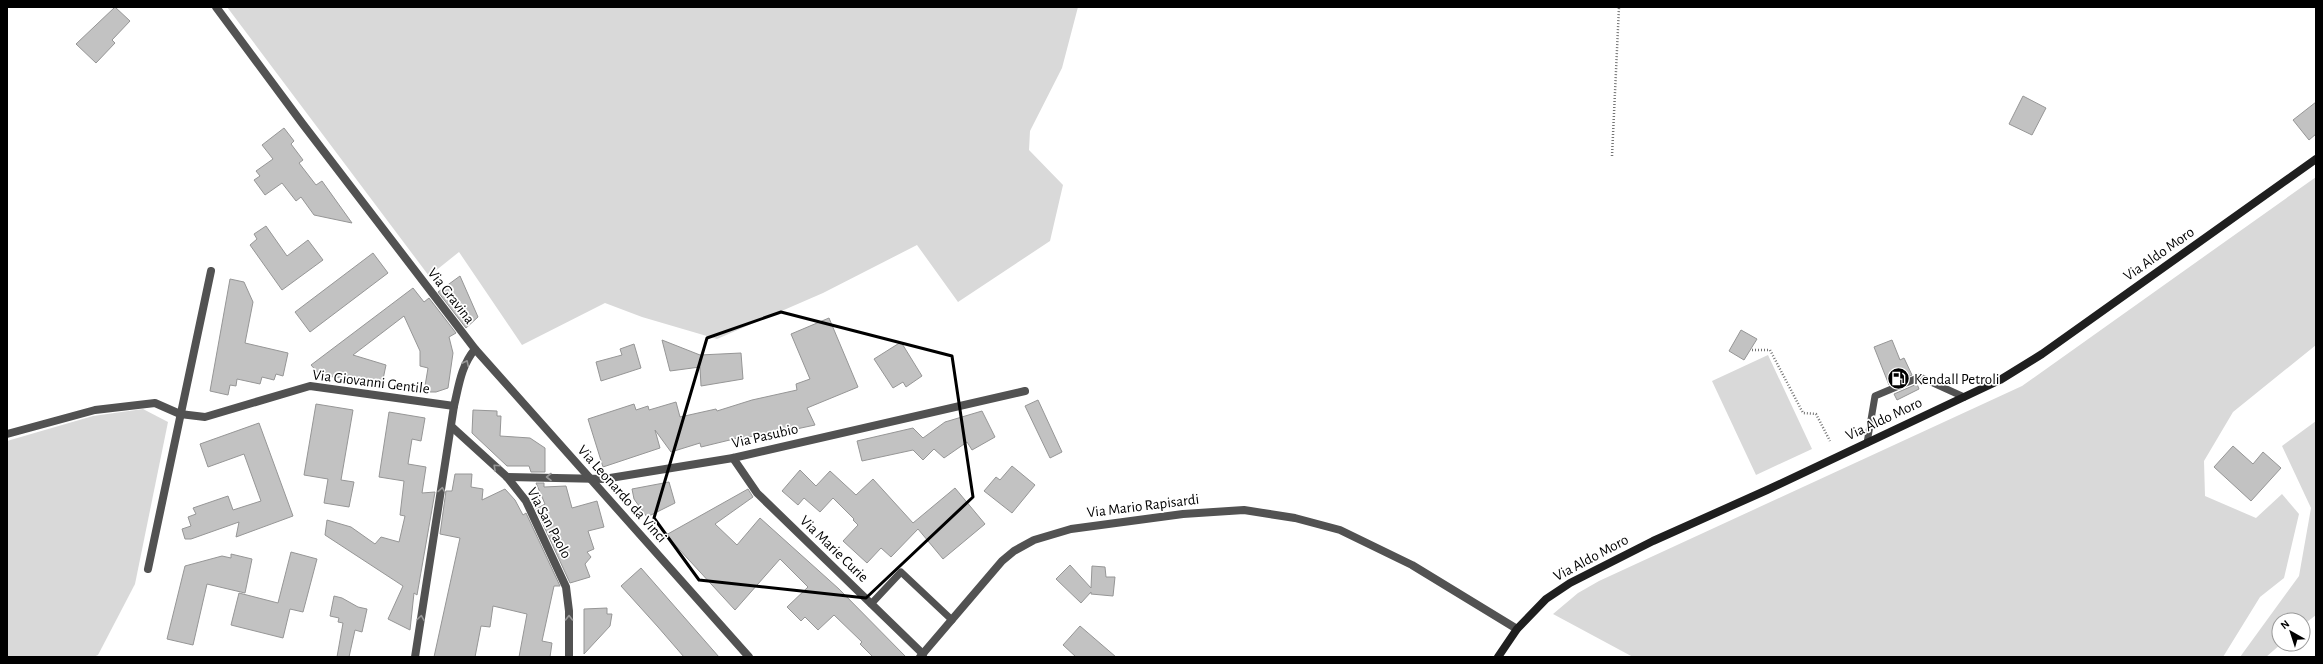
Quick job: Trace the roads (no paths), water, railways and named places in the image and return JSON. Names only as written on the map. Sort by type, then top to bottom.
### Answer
[{"type":"main road","name":"Via Aldo Moro","points":[[1498,657],[1517,629],[1546,599],[1599,567],[2000,380],[2042,354],[2316,159]]},
{"type":"street","name":"Via Gravina","points":[[216,7],[302,123],[475,349]]},
{"type":"street","points":[[148,569],[211,271]]},
{"type":"street","points":[[415,657],[452,427],[454,406],[461,372],[467,359],[475,349]]},
{"type":"street","name":"Via Leonardo da Vinci","points":[[475,349],[749,657]]},
{"type":"street","name":"Via Giovanni Gentile","points":[[7,434],[95,410],[155,402],[180,414],[205,417],[310,386],[454,406]]},
{"type":"street","name":"Via Pasubio","points":[[507,477],[588,477],[604,479],[733,458],[1026,391]]},
{"type":"street","name":"Via San Paolo","points":[[452,427],[507,477],[526,502],[566,587],[569,611],[569,657]]},
{"type":"street","name":"Via Marie Curie","points":[[733,458],[757,493],[921,655]]},
{"type":"street","name":"Via Mario Rapisardi","points":[[921,655],[1002,562],[1014,551],[1034,540],[1071,529],[1183,514],[1244,510],[1295,518],[1340,530],[1412,565],[1517,629]]},
{"type":"lane","points":[[1867,443],[1875,396],[1920,377],[1964,396]]},
{"type":"lane","points":[[871,604],[901,572],[952,620]]},
{"type":"place","name":"Kendall Petroli","points":[[1898,379]]}]
